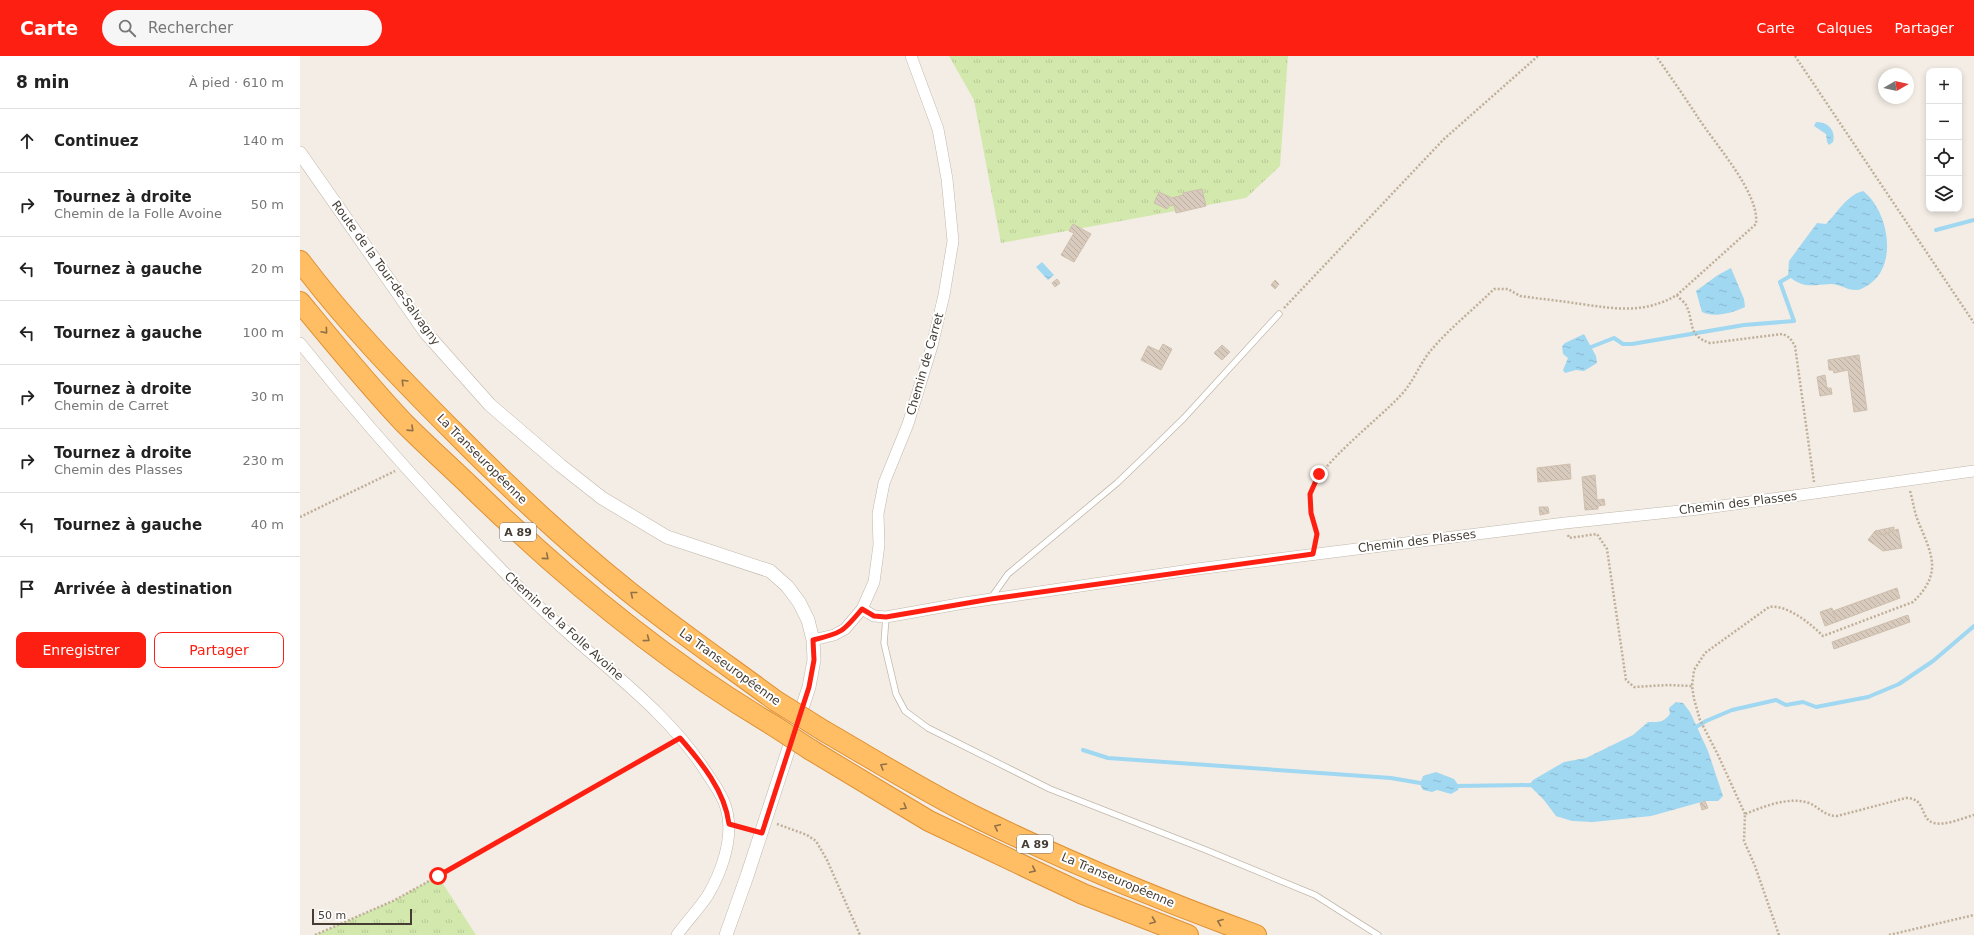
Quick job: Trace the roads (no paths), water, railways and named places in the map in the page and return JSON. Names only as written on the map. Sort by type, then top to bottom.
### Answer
[{"type":"highway","name":"La Transeuropéenne","points":[[300,260],[321,289],[379,356],[516,494],[571,544],[659,616],[776,701],[891,770],[979,818],[1113,880],[1256,935]]},
{"type":"highway","name":"La Transeuropéenne","points":[[300,302],[404,422],[534,547],[610,611],[673,659],[734,702],[929,821],[1083,894],[1188,935]]},
{"type":"street","name":"Chemin de Carret","points":[[813,640],[834,635],[845,629],[862,609],[874,582],[879,545],[878,514],[884,483],[908,424],[932,346],[944,295],[953,241],[947,179],[938,129],[911,56]]},
{"type":"street","name":"Route de la Tour-de-Salvagny","points":[[300,153],[426,333],[490,405],[560,465],[602,498],[667,537],[770,571],[787,586],[799,602],[808,620],[813,640],[814,660],[809,687],[762,833],[726,935]]},
{"type":"street","name":"Chemin de la Folle Avoine","points":[[300,343],[405,467],[521,589],[634,690],[680,738],[701,763],[726,806],[729,824],[724,858],[716,878],[707,895],[677,935]]},
{"type":"street","name":"Chemin des Plasses","points":[[862,609],[874,616],[886,617],[991,599],[1313,554],[1565,523],[1698,509],[1974,472]]},
{"type":"lane","points":[[991,599],[1008,574],[1117,483],[1152,450],[1184,418],[1279,314]]},
{"type":"lane","points":[[886,617],[884,643],[896,694],[905,711],[928,728],[1050,790],[1206,850],[1315,895],[1378,935]]},
{"type":"water","points":[[1816,122],[1824,123],[1832,130],[1834,138],[1833,142],[1829,145],[1826,134],[1814,126]]},
{"type":"water","points":[[1863,191],[1872,200],[1884,223],[1887,250],[1885,263],[1879,274],[1871,283],[1858,290],[1834,284],[1804,285],[1788,276],[1789,261],[1817,223],[1826,224],[1847,200]]},
{"type":"water","points":[[1042,262],[1054,275],[1048,280],[1036,267]]},
{"type":"water","points":[[1731,268],[1744,299],[1745,307],[1718,315],[1702,312],[1696,291],[1718,275]]},
{"type":"water","points":[[1584,334],[1596,356],[1597,363],[1584,371],[1576,370],[1565,373],[1563,370],[1568,358],[1563,354],[1562,346]]},
{"type":"water","points":[[1676,702],[1683,703],[1690,712],[1708,751],[1723,796],[1718,801],[1705,801],[1651,816],[1593,822],[1572,821],[1556,816],[1544,800],[1529,785],[1533,780],[1564,762],[1586,758],[1633,735],[1648,722],[1658,722],[1663,720],[1670,714],[1669,708]]},
{"type":"water","points":[[1436,772],[1454,779],[1459,786],[1458,790],[1451,794],[1437,790],[1432,792],[1423,790],[1420,784],[1423,776]]},
{"type":"waterway","points":[[1936,230],[1974,220]]},
{"type":"waterway","points":[[1591,347],[1614,338],[1623,344],[1632,344],[1744,325],[1794,321],[1780,282],[1792,275]]},
{"type":"waterway","points":[[1691,730],[1706,721],[1732,710],[1776,700],[1786,705],[1803,702],[1816,707],[1868,697],[1899,684],[1933,661],[1974,626]]},
{"type":"waterway","points":[[1083,750],[1108,758],[1391,778],[1426,784]]},
{"type":"waterway","points":[[1455,786],[1534,785]]}]
